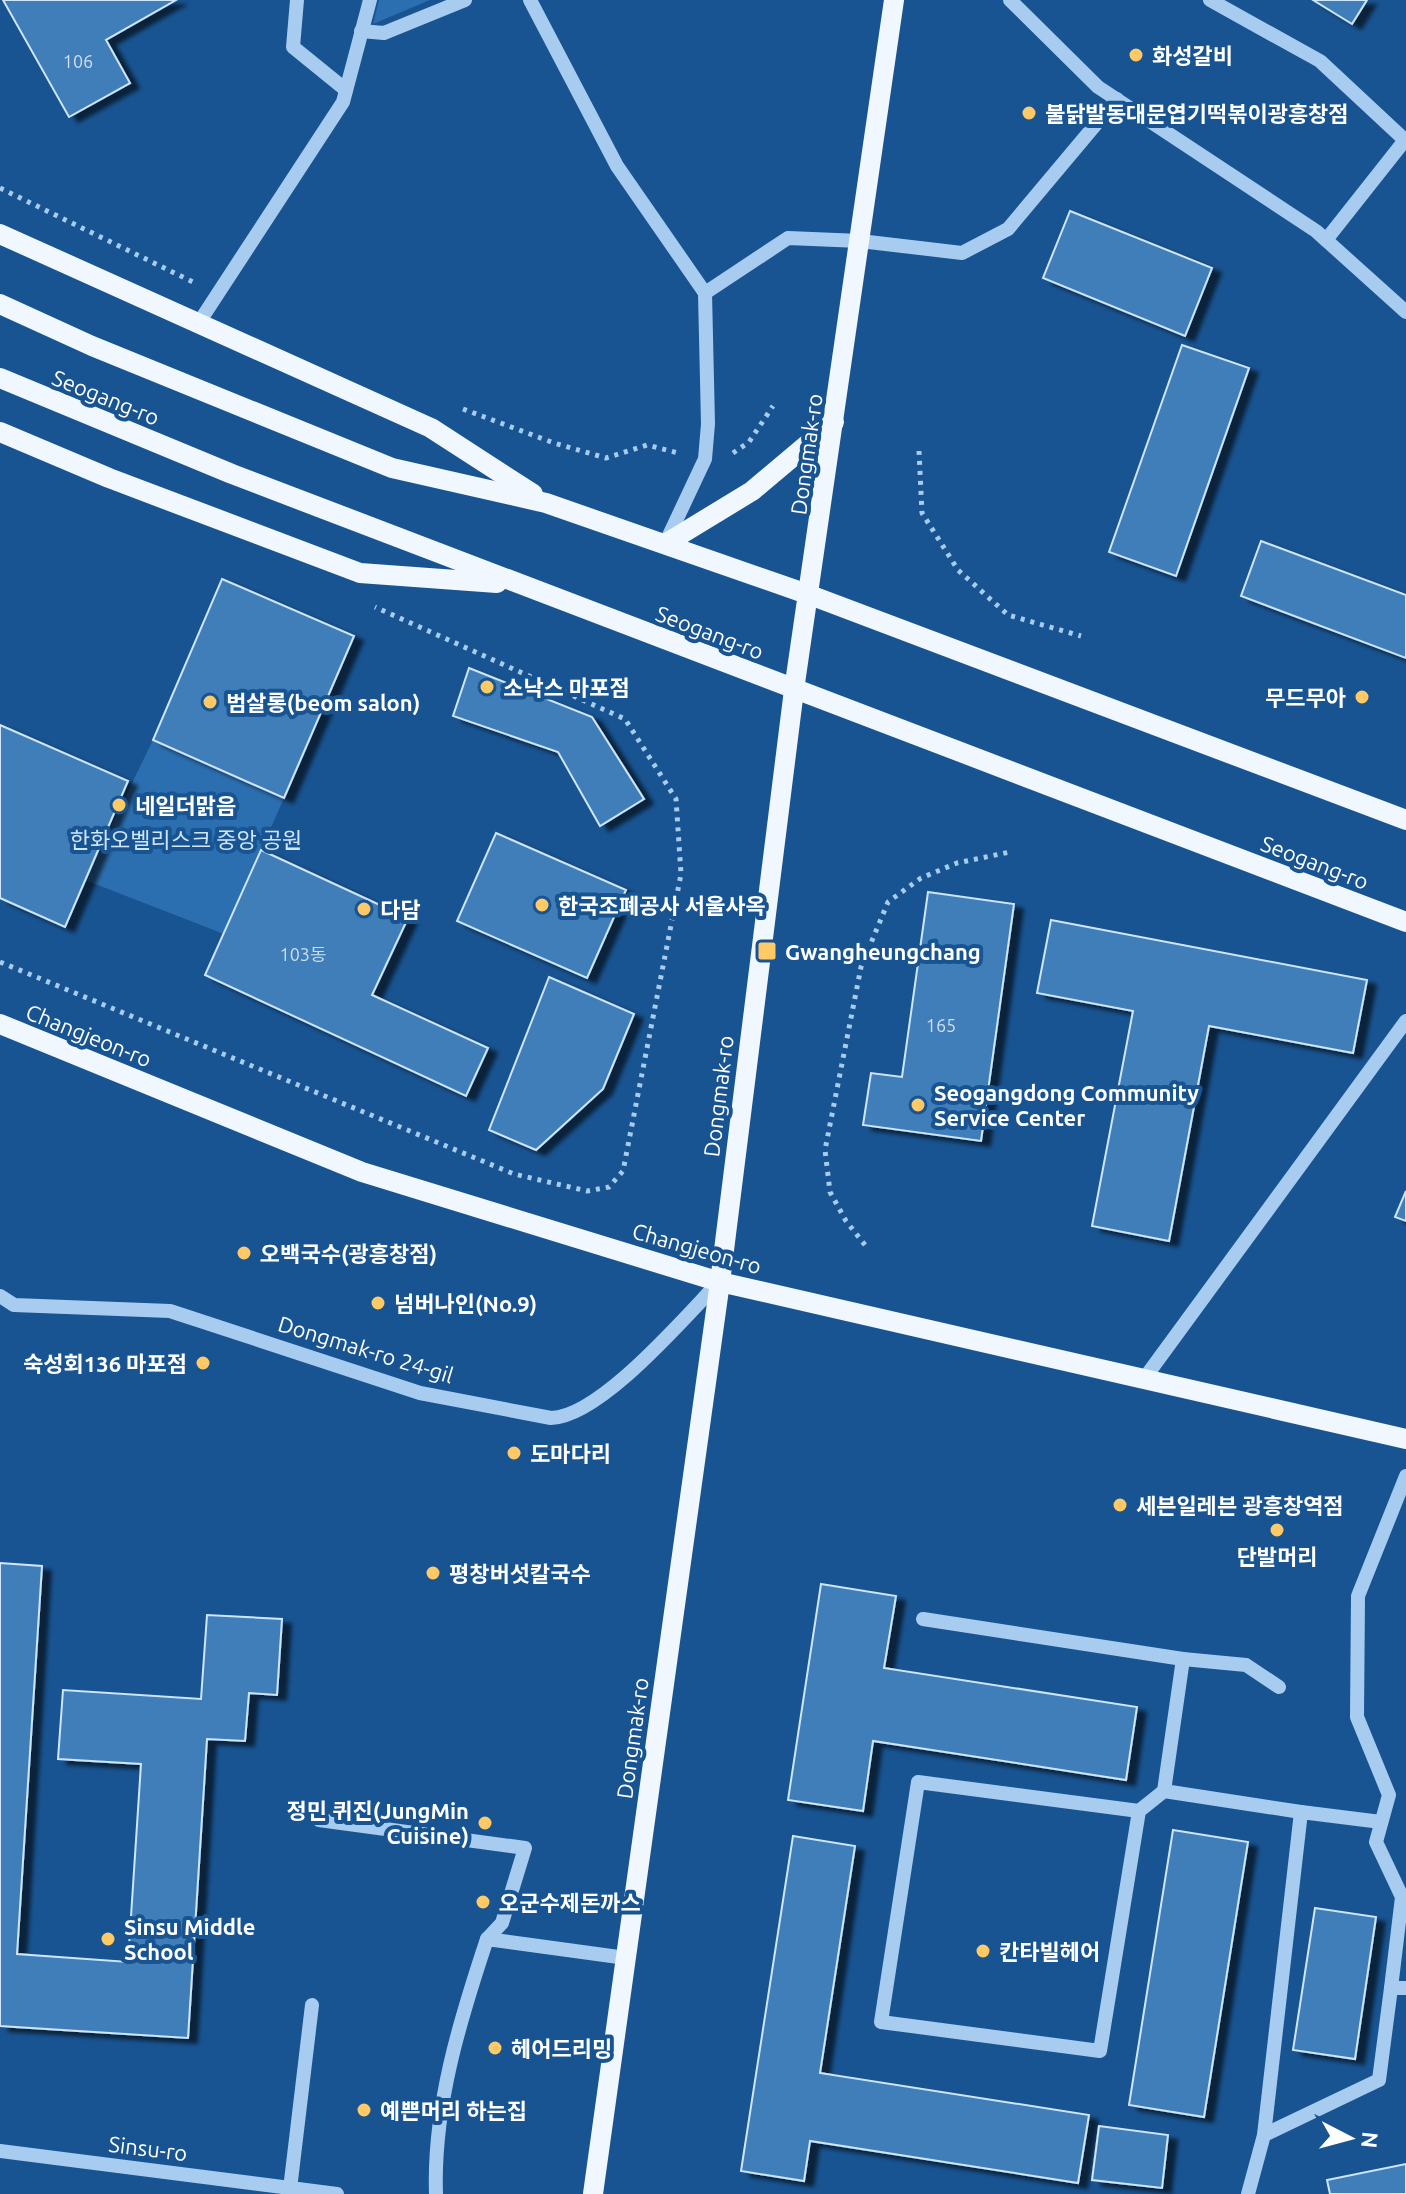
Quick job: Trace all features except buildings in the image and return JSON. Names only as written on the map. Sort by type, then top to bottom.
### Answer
[{"type":"main road","name":"Dongmak-ro","points":[[593,2194],[720,1282],[794,690],[894,0]]},
{"type":"main road","points":[[0,234],[431,428],[546,503]]},
{"type":"main road","name":"Seogang-ro","points":[[0,304],[92,346],[392,468],[546,503],[665,544],[810,595],[1406,820]]},
{"type":"main road","name":"Seogang-ro","points":[[0,378],[232,474],[1406,922]]},
{"type":"main road","points":[[665,544],[752,491],[834,422]]},
{"type":"main road","points":[[0,432],[109,478],[360,573],[519,585]]},
{"type":"main road","name":"Changjeon-ro","points":[[0,1024],[362,1172],[720,1282],[1406,1439]]},
{"type":"street","points":[[297,0],[293,47],[346,90]]},
{"type":"street","points":[[198,324],[343,102],[370,0]]},
{"type":"street","points":[[361,31],[384,33],[465,0]]},
{"type":"street","points":[[530,0],[617,166],[705,293],[708,424],[705,459],[665,544]]},
{"type":"street","points":[[1010,0],[1098,87],[1326,240],[1406,312]]},
{"type":"street","points":[[1210,0],[1320,61],[1405,141],[1326,240]]},
{"type":"street","points":[[705,293],[788,238],[860,241],[962,253],[1008,229],[1117,99]]},
{"type":"street","points":[[1144,1379],[1406,1021]]},
{"type":"street","name":"Dongmak-ro 24-gil","points":[[0,1296],[14,1305],[170,1311],[420,1393],[551,1418],[567,1418],[622,1380],[720,1282]]},
{"type":"street","points":[[1264,2135],[1379,2080],[1399,1988],[1402,1897],[1376,1842],[1389,1795],[1357,1717],[1358,1596],[1406,1476]]},
{"type":"street","points":[[923,1619],[1183,1659],[1246,1665],[1279,1687]]},
{"type":"street","points":[[1139,1811],[918,1782],[881,2022],[1100,2051],[1139,1811],[1164,1791],[1183,1659]]},
{"type":"street","points":[[1164,1791],[1381,1822]]},
{"type":"street","points":[[1389,1795],[1406,1799]]},
{"type":"street","points":[[1248,2194],[1264,2135],[1301,1812]]},
{"type":"street","points":[[319,1820],[525,1848],[502,1923],[487,1939],[471,1988],[447,2082],[435,2161],[436,2194]]},
{"type":"street","points":[[487,1939],[626,1958]]},
{"type":"street","points":[[290,2189],[312,2005]]},
{"type":"street","name":"Sinsu-ro","points":[[0,2151],[337,2194]]},
{"type":"path","points":[[0,188],[120,250],[218,293]]},
{"type":"path","points":[[450,404],[554,443],[606,458],[647,445],[705,459],[724,459],[749,442],[773,406]]},
{"type":"path","points":[[919,451],[922,513],[958,570],[1008,615],[1081,636]]},
{"type":"path","points":[[0,962],[514,1174],[587,1191],[609,1187],[623,1171],[681,874],[676,799],[625,719],[364,603]]},
{"type":"path","points":[[865,1245],[846,1221],[830,1192],[825,1150],[861,967],[888,902],[921,878],[957,863],[1010,852]]},
{"type":"green space","points":[[379,0],[430,0],[373,24]]},
{"type":"green space","name":"한화오벨리스크 중앙 공원","points":[[153,740],[284,798],[224,934],[85,880]]},
{"type":"place","name":"화성갈비","points":[[1136,55]]},
{"type":"place","name":"불닭발동대문엽기떡볶이광흥창점","points":[[1029,113]]},
{"type":"place","name":"소낙스 마포점","points":[[487,687]]},
{"type":"place","name":"무드무아","points":[[1362,697]]},
{"type":"place","name":"범살롱(beom salon)","points":[[210,702]]},
{"type":"place","name":"네일더맑음","points":[[119,805]]},
{"type":"place","name":"한국조폐공사 서울사옥","points":[[542,905]]},
{"type":"place","name":"다담","points":[[364,909]]},
{"type":"place","name":"Gwangheungchang","points":[[767,951]]},
{"type":"place","name":"Seogangdong Community Service Center","points":[[918,1105]]},
{"type":"place","name":"오백국수(광흥창점)","points":[[244,1253]]},
{"type":"place","name":"넘버나인(No.9)","points":[[378,1303]]},
{"type":"place","name":"숙성회136 마포점","points":[[203,1363]]},
{"type":"place","name":"도마다리","points":[[514,1453]]},
{"type":"place","name":"세븐일레븐 광흥창역점","points":[[1120,1505]]},
{"type":"place","name":"단발머리","points":[[1277,1530]]},
{"type":"place","name":"평창버섯칼국수","points":[[433,1573]]},
{"type":"place","name":"정민 퀴진(JungMin Cuisine)","points":[[485,1823]]},
{"type":"place","name":"오군수제돈까스","points":[[483,1902]]},
{"type":"place","name":"Sinsu Middle School","points":[[108,1939]]},
{"type":"place","name":"칸타빌헤어","points":[[983,1951]]},
{"type":"place","name":"헤어드리밍","points":[[495,2048]]},
{"type":"place","name":"예쁜머리 하는집","points":[[364,2110]]}]
